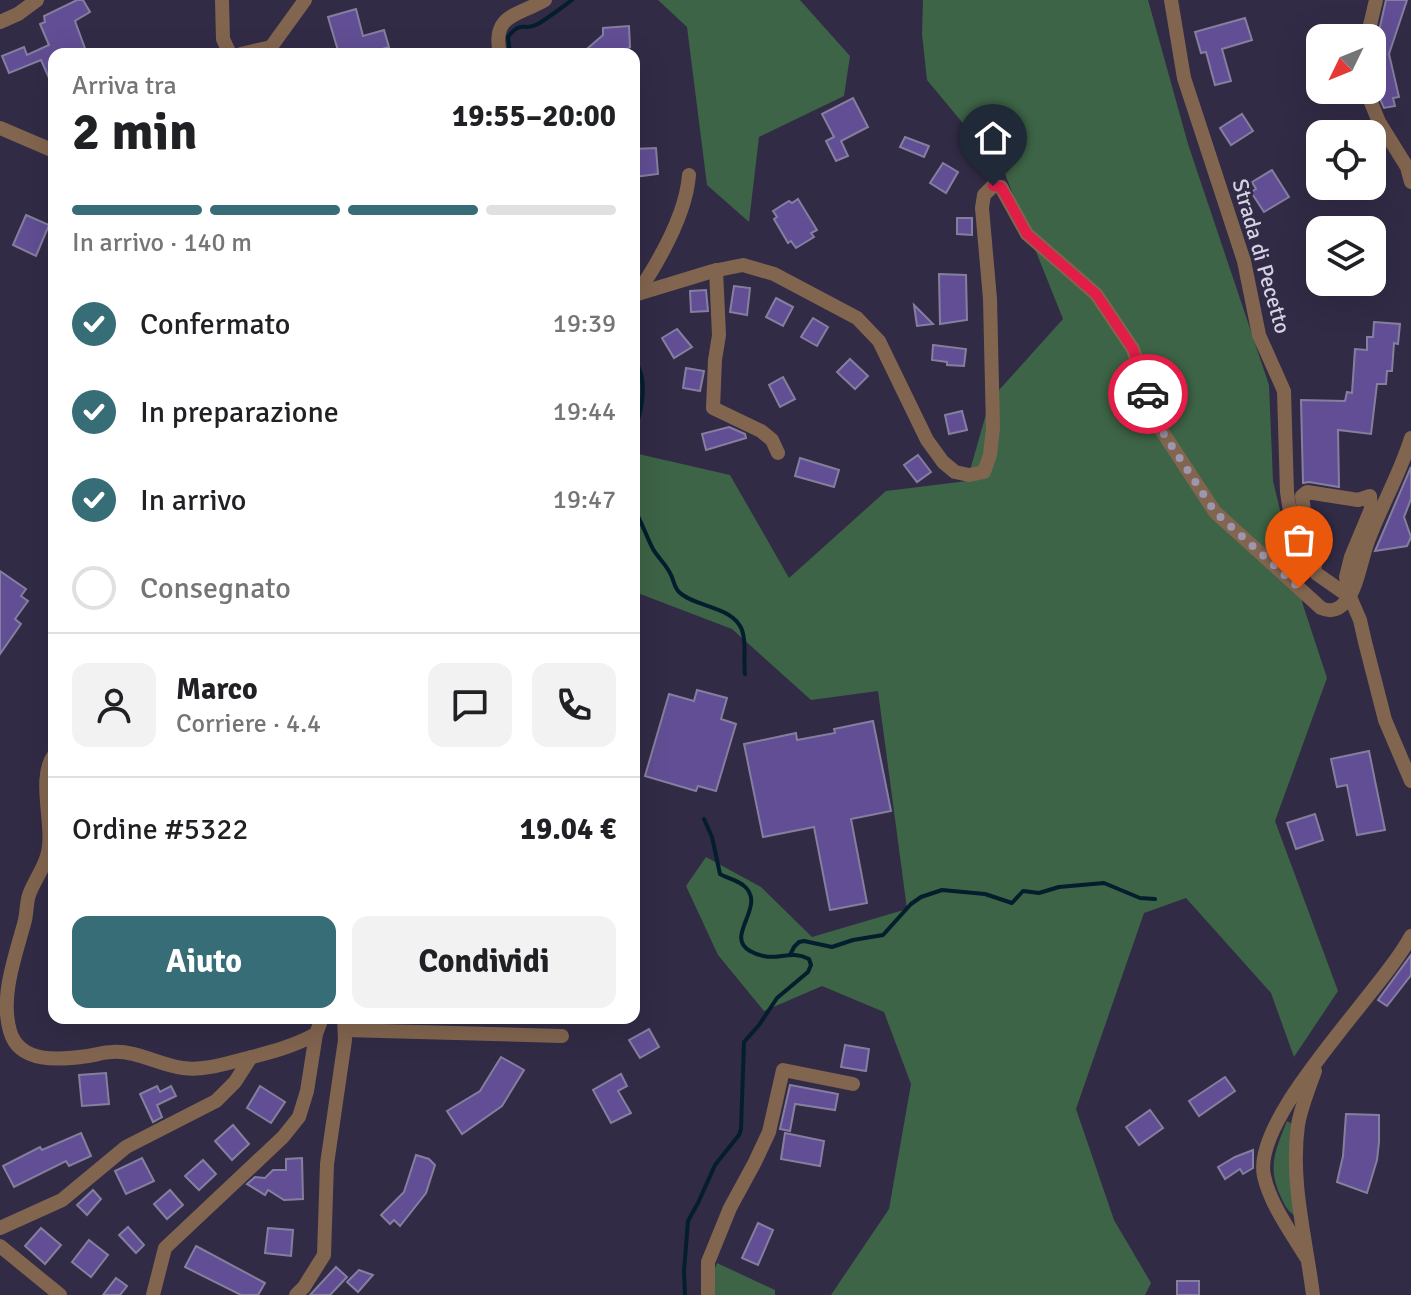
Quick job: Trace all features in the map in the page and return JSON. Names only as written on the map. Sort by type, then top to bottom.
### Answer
[{"type":"street","points":[[0,22],[37,0]]},
{"type":"street","points":[[222,0],[223,39],[227,48]]},
{"type":"street","points":[[267,48],[271,47],[305,0]]},
{"type":"street","points":[[499,48],[498,32],[501,24],[545,0]]},
{"type":"street","name":"Strada di Pecetto","points":[[1171,0],[1184,78],[1244,261],[1259,335],[1284,391],[1287,492],[1295,545],[1317,574],[1350,597]]},
{"type":"street","points":[[1370,24],[1376,0]]},
{"type":"street","points":[[1372,104],[1379,122],[1407,167],[1411,182]]},
{"type":"street","points":[[0,128],[48,148]]},
{"type":"street","points":[[640,288],[661,254],[676,220],[689,175]]},
{"type":"street","points":[[640,293],[743,265],[774,274],[857,318],[879,341],[927,440],[943,462],[955,472],[969,475],[984,472],[990,455],[993,428],[990,299],[982,208],[984,195],[993,186],[1001,187],[1027,234],[1096,294],[1133,349],[1158,425],[1215,512],[1327,611],[1338,609],[1350,597],[1368,542],[1411,438]]},
{"type":"street","points":[[716,270],[719,335],[713,408],[761,431],[772,440],[778,453]]},
{"type":"street","points":[[1317,574],[1302,496],[1307,492],[1358,500],[1370,496],[1371,509],[1346,577],[1385,720],[1411,781]]},
{"type":"street","points":[[48,776],[48,821]]},
{"type":"street","points":[[48,855],[29,895],[8,993],[8,1024],[18,1048],[33,1056],[46,1058],[128,1053],[180,1068],[197,1069],[299,1044],[316,1034]]},
{"type":"street","points":[[1306,1257],[1268,1189],[1263,1173],[1269,1141],[1303,1079],[1395,962],[1411,936]]},
{"type":"street","points":[[153,1295],[165,1248],[283,1137],[299,1117],[320,1024]]},
{"type":"street","points":[[296,1295],[324,1255],[327,1164],[344,1024],[562,1036]]},
{"type":"street","points":[[0,1228],[62,1200],[126,1147],[216,1101],[235,1082],[251,1057]]},
{"type":"street","points":[[1313,1295],[1297,1182],[1296,1147],[1299,1121],[1319,1059]]},
{"type":"street","points":[[708,1295],[708,1262],[730,1208],[769,1132],[783,1070],[853,1084]]},
{"type":"street","points":[[0,1246],[60,1295]]},
{"type":"green space","points":[[658,0],[800,0],[850,56],[844,96],[759,137],[749,222],[707,185],[687,27]]},
{"type":"green space","points":[[923,0],[1148,0],[1188,144],[1269,385],[1273,481],[1303,605],[1327,678],[1275,821],[1338,991],[1294,1057],[1271,993],[1186,898],[1144,913],[1076,1109],[1114,1220],[1151,1283],[1145,1295],[831,1295],[889,1209],[911,1084],[884,1012],[822,986],[764,1011],[718,955],[686,886],[706,857],[761,887],[812,937],[907,909],[878,691],[811,700],[732,629],[640,594],[640,454],[730,475],[789,578],[886,491],[967,481],[990,400],[1063,319],[1005,174],[927,80],[922,34]]},
{"type":"green space","points":[[1287,1121],[1294,1125],[1294,1215],[1284,1204],[1274,1175],[1277,1149]]},
{"type":"green space","points":[[717,1263],[775,1290],[775,1295],[705,1295]]},
{"type":"building","points":[[83,0],[90,12],[75,21],[85,48],[48,48],[48,76],[41,60],[9,73],[2,56],[24,47],[27,55],[49,45],[40,24],[45,22],[44,16]]},
{"type":"building","points":[[1386,0],[1407,0],[1389,54],[1399,97],[1393,98],[1395,106],[1384,108],[1386,24],[1381,24]]},
{"type":"building","points":[[356,9],[363,36],[384,30],[389,47],[337,48],[328,17]]},
{"type":"building","points":[[1245,18],[1252,40],[1222,49],[1231,81],[1215,85],[1206,52],[1201,53],[1195,32]]},
{"type":"building","points":[[629,26],[630,47],[588,48],[603,35],[603,28]]},
{"type":"building","points":[[853,98],[868,127],[841,141],[848,156],[836,161],[826,141],[834,137],[822,114]]},
{"type":"building","points":[[1242,114],[1253,131],[1231,145],[1220,128]]},
{"type":"building","points":[[905,137],[929,146],[924,157],[900,147]]},
{"type":"building","points":[[656,148],[658,174],[640,176],[640,149]]},
{"type":"building","points":[[943,163],[958,172],[946,193],[930,183]]},
{"type":"building","points":[[1272,170],[1289,197],[1264,212],[1251,192],[1256,189],[1252,182]]},
{"type":"building","points":[[798,199],[817,230],[811,233],[814,237],[796,248],[791,241],[788,243],[774,219],[777,217],[773,211]]},
{"type":"building","points":[[26,215],[48,225],[36,256],[13,245]]},
{"type":"building","points":[[957,218],[972,218],[972,235],[957,234]]},
{"type":"building","points":[[939,274],[966,275],[967,320],[940,324]]},
{"type":"building","points":[[734,286],[750,288],[747,315],[730,312]]},
{"type":"building","points":[[706,290],[708,311],[691,312],[690,291]]},
{"type":"building","points":[[776,298],[793,307],[783,326],[766,317]]},
{"type":"building","points":[[914,305],[933,324],[917,326]]},
{"type":"building","points":[[813,318],[828,327],[817,346],[801,337]]},
{"type":"building","points":[[1374,322],[1400,324],[1398,344],[1394,343],[1392,371],[1387,371],[1386,384],[1377,384],[1371,434],[1338,430],[1339,487],[1303,483],[1301,400],[1345,401],[1347,392],[1352,393],[1355,349],[1367,350],[1367,337],[1373,337]]},
{"type":"building","points":[[677,329],[692,347],[674,358],[662,338]]},
{"type":"building","points":[[933,345],[966,349],[964,366],[932,360]]},
{"type":"building","points":[[850,359],[868,376],[855,389],[837,372]]},
{"type":"building","points":[[686,368],[704,371],[700,391],[683,388]]},
{"type":"building","points":[[783,377],[795,399],[780,407],[769,385]]},
{"type":"building","points":[[962,411],[967,430],[949,434],[945,415]]},
{"type":"building","points":[[729,427],[745,434],[746,438],[706,450],[702,434]]},
{"type":"building","points":[[918,455],[931,472],[917,482],[904,465]]},
{"type":"building","points":[[800,458],[839,470],[834,487],[795,476]]},
{"type":"building","points":[[1411,467],[1411,499],[1404,517],[1411,537],[1407,546],[1375,551]]},
{"type":"building","points":[[0,571],[26,589],[21,596],[28,601],[15,619],[21,624],[0,654]]},
{"type":"building","points":[[697,690],[727,698],[721,719],[736,724],[716,791],[698,786],[696,791],[645,776],[669,694],[694,701]]},
{"type":"building","points":[[873,721],[891,811],[851,819],[867,903],[830,910],[814,827],[763,837],[744,744],[796,733],[797,740],[835,733],[834,729]]},
{"type":"building","points":[[1369,751],[1385,830],[1357,835],[1347,785],[1337,787],[1331,759]]},
{"type":"building","points":[[1315,814],[1323,840],[1296,849],[1287,823]]},
{"type":"building","points":[[1411,955],[1411,975],[1387,1006],[1378,1000]]},
{"type":"building","points":[[649,1029],[659,1047],[640,1058],[629,1040]]},
{"type":"building","points":[[845,1045],[869,1049],[866,1071],[841,1067]]},
{"type":"building","points":[[501,1057],[524,1070],[502,1106],[462,1134],[447,1111],[480,1091]]},
{"type":"building","points":[[106,1073],[109,1104],[82,1106],[79,1075]]},
{"type":"building","points":[[621,1074],[627,1086],[618,1091],[631,1113],[611,1123],[593,1090]]},
{"type":"building","points":[[1225,1077],[1235,1091],[1199,1116],[1189,1101]]},
{"type":"building","points":[[790,1085],[838,1094],[835,1110],[795,1104],[790,1131],[780,1129]]},
{"type":"building","points":[[157,1086],[160,1092],[171,1086],[176,1096],[157,1105],[162,1117],[153,1122],[140,1094]]},
{"type":"building","points":[[260,1086],[285,1102],[271,1123],[247,1108]]},
{"type":"building","points":[[1150,1110],[1163,1128],[1139,1145],[1126,1127]]},
{"type":"building","points":[[1346,1114],[1379,1115],[1377,1160],[1367,1193],[1337,1182],[1343,1156]]},
{"type":"building","points":[[233,1125],[249,1144],[232,1160],[215,1141]]},
{"type":"building","points":[[81,1133],[91,1156],[69,1166],[66,1161],[14,1187],[3,1166],[40,1147],[42,1150]]},
{"type":"building","points":[[785,1133],[824,1141],[820,1166],[781,1159]]},
{"type":"building","points":[[1253,1150],[1253,1168],[1243,1174],[1240,1169],[1225,1179],[1218,1167]]},
{"type":"building","points":[[416,1155],[429,1159],[435,1165],[426,1193],[400,1226],[394,1220],[390,1224],[381,1215],[404,1192]]},
{"type":"building","points":[[142,1158],[154,1181],[126,1194],[115,1171]]},
{"type":"building","points":[[302,1158],[303,1199],[284,1200],[268,1190],[265,1195],[247,1184],[255,1177],[265,1178],[273,1170],[286,1170],[286,1159]]},
{"type":"building","points":[[203,1160],[216,1174],[199,1190],[185,1176]]},
{"type":"building","points":[[93,1190],[101,1199],[87,1215],[77,1205]]},
{"type":"building","points":[[170,1190],[183,1205],[167,1219],[154,1204]]},
{"type":"building","points":[[758,1223],[773,1230],[758,1265],[742,1258]]},
{"type":"building","points":[[128,1227],[144,1245],[136,1253],[119,1235]]},
{"type":"building","points":[[41,1228],[61,1245],[45,1264],[25,1246]]},
{"type":"building","points":[[268,1228],[293,1230],[291,1256],[265,1253]]},
{"type":"building","points":[[89,1240],[108,1255],[91,1277],[72,1262]]},
{"type":"building","points":[[196,1246],[265,1283],[258,1295],[241,1295],[185,1267]]},
{"type":"building","points":[[336,1267],[347,1277],[330,1295],[310,1295]]},
{"type":"building","points":[[359,1270],[373,1275],[358,1292],[347,1282]]},
{"type":"building","points":[[116,1278],[127,1286],[120,1295],[103,1295]]},
{"type":"building","points":[[1177,1281],[1199,1281],[1199,1295],[1177,1295]]},
{"type":"waterway","points":[[509,48],[508,37],[513,32],[520,27],[538,24],[572,0]]},
{"type":"waterway","points":[[640,372],[643,384],[640,413]]},
{"type":"waterway","points":[[640,522],[679,592],[731,616],[737,622],[744,641],[745,674]]},
{"type":"waterway","points":[[685,1295],[688,1221],[715,1165],[741,1129],[744,1042],[777,998],[808,972],[811,965],[809,959],[801,956],[767,957],[743,945],[741,937],[750,911],[750,893],[740,883],[720,874],[712,837],[704,819]]},
{"type":"waterway","points":[[790,955],[799,942],[832,947],[883,935],[911,904],[942,890],[985,894],[1012,903],[1023,891],[1039,893],[1059,887],[1104,883],[1140,898],[1155,899]]},
{"type":"way so far","points":[[1148,394],[1158,425],[1215,512],[1299,588]]},
{"type":"route","points":[[993,186],[1001,187],[1027,234],[1096,294],[1133,349],[1148,394]]}]
